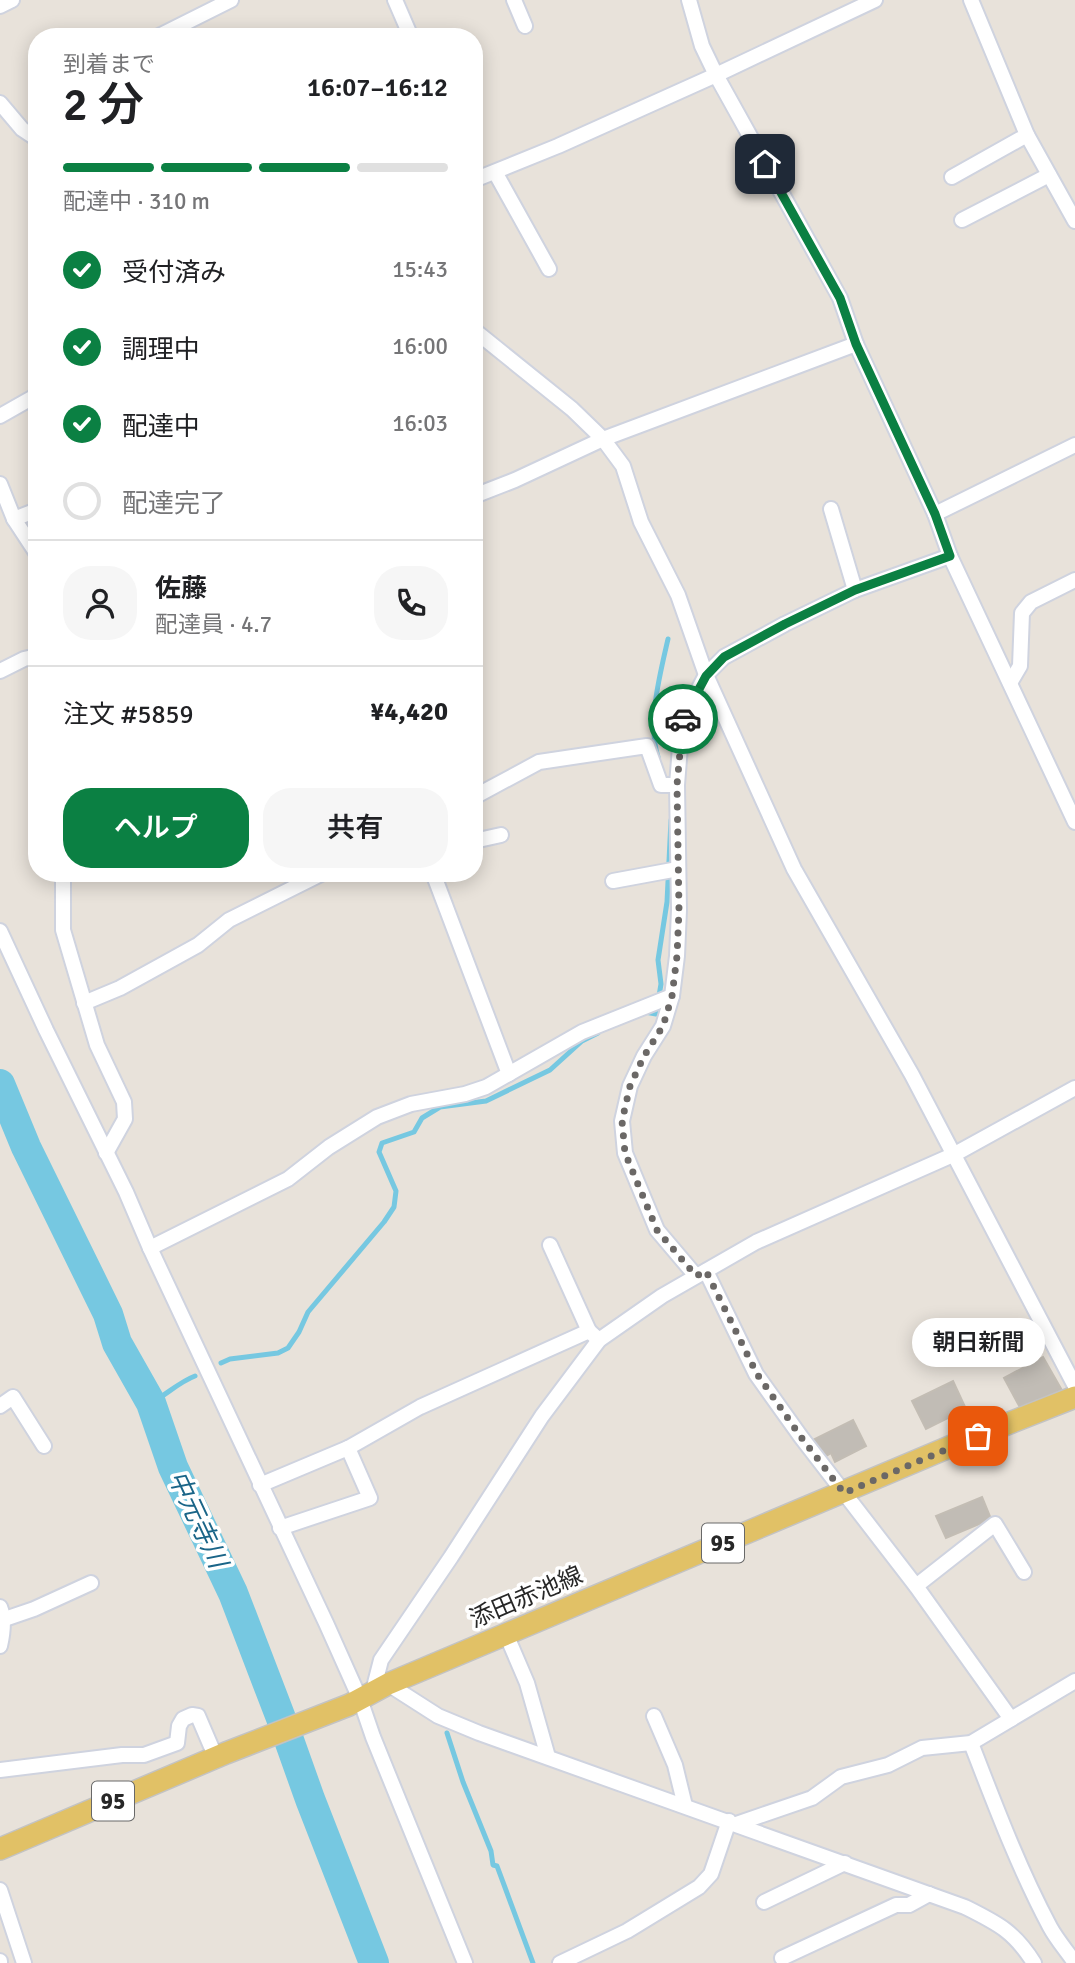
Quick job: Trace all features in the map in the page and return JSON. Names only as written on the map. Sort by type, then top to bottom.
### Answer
[{"type":"main road","name":"添田赤池線","points":[[0,1849],[954,1445],[1075,1397]]},
{"type":"street","points":[[0,6],[12,0]]},
{"type":"street","points":[[175,28],[231,0]]},
{"type":"street","points":[[514,0],[525,26]]},
{"type":"street","points":[[689,0],[702,46],[716,75],[840,298],[856,344],[935,514],[950,556],[1075,822]]},
{"type":"street","points":[[483,175],[558,146],[875,0]]},
{"type":"street","points":[[971,0],[1027,135],[1075,221]]},
{"type":"street","points":[[399,1],[408,28]]},
{"type":"street","points":[[0,103],[28,133]]},
{"type":"street","points":[[952,177],[1027,135]]},
{"type":"street","points":[[495,172],[550,269]]},
{"type":"street","points":[[962,220],[1049,175]]},
{"type":"street","points":[[483,337],[572,409],[603,439],[623,466],[640,522],[678,595],[706,676],[794,870],[955,1154],[1075,1386]]},
{"type":"street","points":[[483,492],[603,439],[856,344]]},
{"type":"street","points":[[0,416],[28,400]]},
{"type":"street","points":[[935,514],[1075,445]]},
{"type":"street","points":[[0,484],[14,519],[28,540]]},
{"type":"street","points":[[831,509],[855,590]]},
{"type":"street","points":[[14,519],[28,514]]},
{"type":"street","points":[[950,556],[855,590],[785,624],[724,657],[706,676],[682,721],[677,785],[677,956],[672,996],[663,1026],[644,1056],[630,1086],[622,1121],[625,1153],[657,1230],[701,1273],[757,1374],[801,1437],[916,1586],[1011,1719]]},
{"type":"street","points":[[1010,683],[1020,666],[1022,613],[1031,602],[1075,580]]},
{"type":"street","points":[[0,671],[28,658]]},
{"type":"street","points":[[483,792],[539,762],[647,746],[661,785],[677,785]]},
{"type":"street","points":[[483,839],[501,835]]},
{"type":"street","points":[[613,881],[678,869]]},
{"type":"street","points":[[63,882],[63,930],[97,1045],[124,1102],[125,1119],[106,1153]]},
{"type":"street","points":[[85,1003],[120,988],[198,946],[229,920],[305,882]]},
{"type":"street","points":[[436,882],[509,1074]]},
{"type":"street","points":[[0,932],[126,1192],[260,1485],[367,1695],[373,1737],[465,1963]]},
{"type":"street","points":[[150,1248],[288,1179],[329,1147],[377,1117],[411,1104],[465,1094],[486,1087],[582,1031],[672,996]]},
{"type":"street","points":[[260,1485],[348,1448],[420,1406],[594,1335],[756,1242],[955,1154],[1075,1088]]},
{"type":"street","points":[[550,1245],[594,1335]]},
{"type":"street","points":[[367,1695],[381,1660],[594,1335]]},
{"type":"street","points":[[0,1406],[13,1397],[44,1446]]},
{"type":"street","points":[[281,1528],[370,1498],[348,1448]]},
{"type":"street","points":[[916,1586],[995,1524],[1024,1572]]},
{"type":"street","points":[[0,1646],[3,1632],[1,1613],[34,1609],[91,1583]]},
{"type":"street","points":[[506,1634],[527,1683],[548,1757]]},
{"type":"street","points":[[560,1963],[627,1931],[699,1886],[711,1874],[733,1823],[812,1798],[841,1777],[888,1765],[922,1748],[971,1744],[1075,1681]]},
{"type":"street","points":[[367,1695],[438,1716],[965,1907],[1002,1926],[1026,1950],[1034,1963]]},
{"type":"street","points":[[0,1770],[122,1755],[144,1755],[177,1743],[179,1726],[183,1719],[192,1715],[198,1716],[221,1755]]},
{"type":"street","points":[[654,1716],[675,1765],[685,1806]]},
{"type":"street","points":[[971,1744],[993,1802],[1051,1929],[1075,1963]]},
{"type":"street","points":[[764,1902],[845,1863]]},
{"type":"street","points":[[0,1891],[24,1963]]},
{"type":"street","points":[[782,1958],[896,1905],[909,1905],[929,1894]]},
{"type":"building","points":[[1043,1357],[1063,1392],[1023,1413],[1004,1378]]},
{"type":"building","points":[[953,1381],[966,1409],[926,1429],[912,1401]]},
{"type":"building","points":[[853,1420],[866,1446],[835,1462],[831,1453],[823,1458],[813,1440]]},
{"type":"building","points":[[982,1497],[991,1519],[946,1538],[936,1516]]},
{"type":"waterway","points":[[658,757],[654,714],[668,639]]},
{"type":"waterway","points":[[645,1012],[656,1014],[661,984],[658,960],[667,902],[671,820]]},
{"type":"waterway","points":[[221,1363],[230,1359],[278,1353],[288,1348],[308,1312],[384,1222],[394,1207],[396,1191],[379,1152],[382,1143],[414,1132],[422,1118],[440,1107],[486,1101],[550,1070],[582,1041],[598,1033]]},
{"type":"waterway","name":"中元寺川","points":[[0,1084],[26,1147],[108,1314],[117,1343],[151,1403],[173,1467],[233,1593],[374,1963]]},
{"type":"waterway","points":[[151,1403],[195,1376]]},
{"type":"waterway","points":[[447,1733],[463,1782],[491,1851],[493,1865],[497,1866],[533,1963]]},
{"type":"way so far","points":[[683,719],[677,785],[679,910],[672,996],[663,1026],[644,1056],[630,1086],[622,1121],[625,1153],[657,1230],[696,1276],[706,1271],[757,1374],[844,1493],[978,1436]]},
{"type":"place","name":"朝日新聞","points":[[978,1436]]},
{"type":"route","points":[[683,719],[706,676],[724,657],[855,590],[950,556],[935,514],[856,344],[840,298],[765,164]]}]
